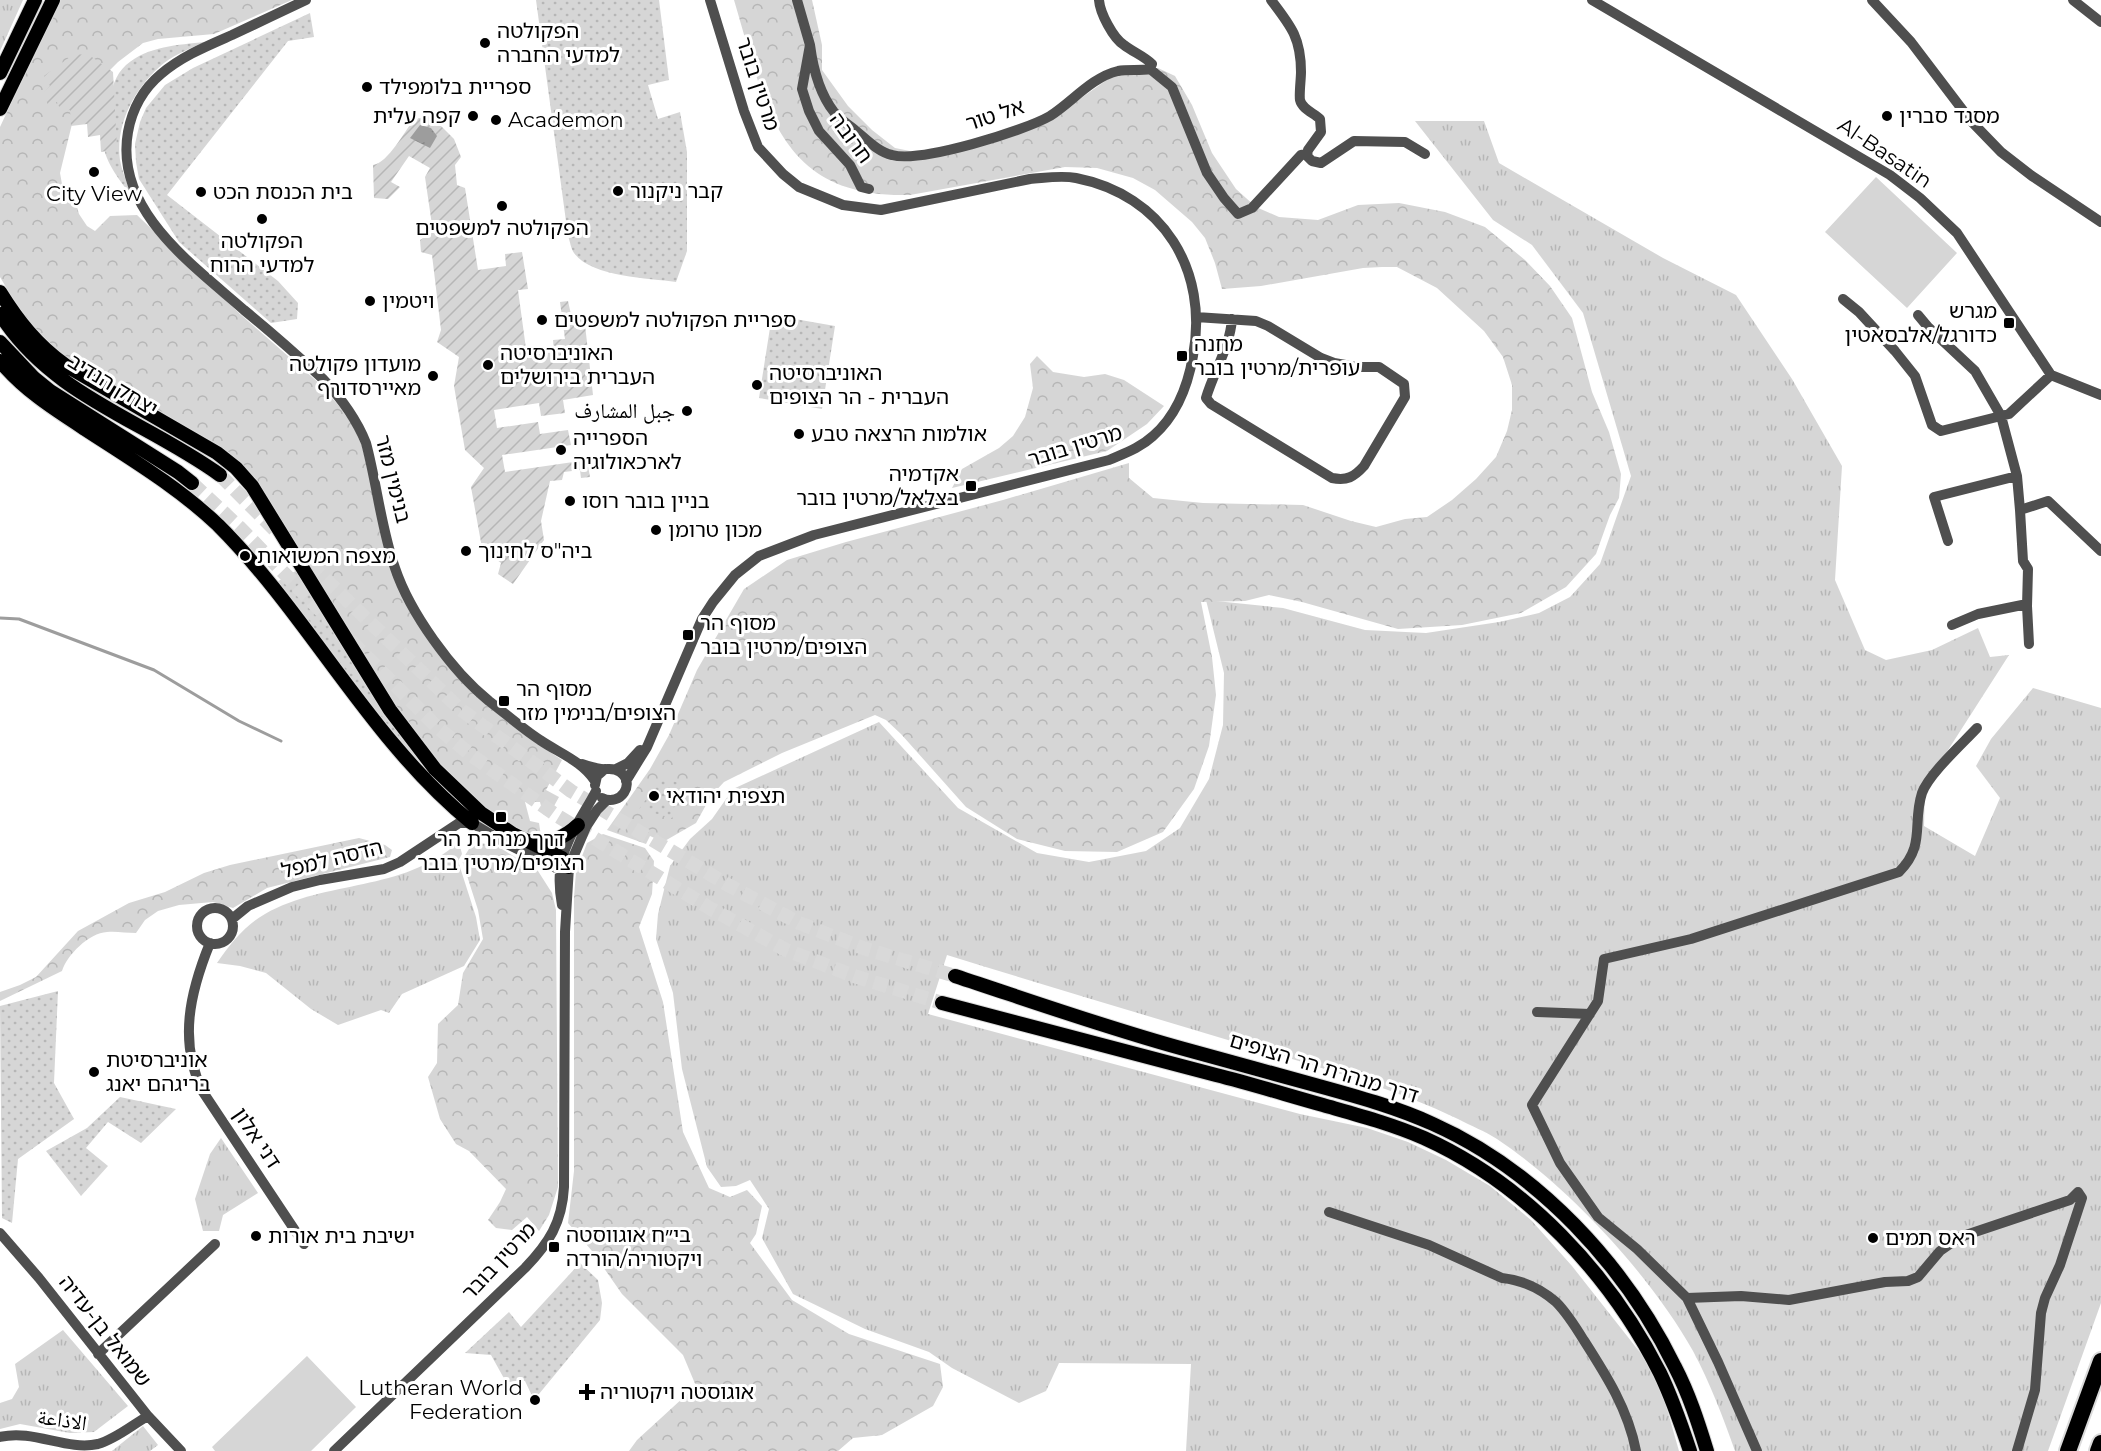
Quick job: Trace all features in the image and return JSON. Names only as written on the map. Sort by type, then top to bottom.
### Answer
[{"type":"highway","points":[[2068,1451],[2101,1361]]},
{"type":"highway","points":[[2074,1451],[2089,1394]]},
{"type":"highway","points":[[2098,1451],[2101,1443]]},
{"type":"main road","points":[[0,73],[35,0]]},
{"type":"main road","points":[[0,109],[53,0]]},
{"type":"main road","points":[[0,292],[25,329],[50,355],[209,449],[236,468],[252,486],[366,672],[407,734],[435,769],[481,813],[564,865]]},
{"type":"main road","name":"יצחק הנדיב","points":[[0,314],[19,340],[59,379],[172,444],[220,475]]},
{"type":"main road","name":"יצחק הנדיב","points":[[0,342],[34,378],[50,391],[192,483]]},
{"type":"main road","points":[[0,361],[40,399],[173,487],[217,524],[252,562],[400,752],[440,796],[472,823]]},
{"type":"main road","points":[[525,840],[541,842],[554,840],[565,836],[578,825]]},
{"type":"main road","name":"דרך מנהרת הר הצופים","points":[[954,976],[1179,1048],[1380,1103],[1434,1124],[1474,1145],[1527,1182],[1562,1214],[1604,1258],[1624,1284],[1656,1332],[1676,1368],[1694,1411],[1707,1451]]},
{"type":"main road","name":"דרך מנהרת הר הצופים","points":[[942,1003],[1375,1119],[1427,1139],[1466,1159],[1523,1201],[1559,1233],[1611,1293],[1642,1340],[1661,1375],[1690,1451]]},
{"type":"street","name":"בנימין מזר","points":[[306,0],[191,53],[160,75],[140,99],[129,124],[127,171],[140,201],[170,242],[323,379],[344,402],[360,428],[366,443],[393,562],[401,583],[435,642],[488,700],[539,740],[586,770],[595,786]]},
{"type":"street","name":"מרטין בובר","points":[[626,781],[644,752],[702,619],[724,587],[749,563],[771,550],[814,535],[1109,460],[1135,449],[1162,428],[1171,416],[1183,393],[1194,351],[1196,317],[1192,282],[1181,252],[1155,218],[1143,208],[1120,194],[1096,184],[1074,178],[1030,179],[881,210],[843,205],[799,187],[758,147],[744,111],[710,0]]},
{"type":"street","name":"חרובה","points":[[796,0],[810,45],[802,88],[809,111],[819,131],[850,165],[861,187],[869,189]]},
{"type":"street","points":[[1099,0],[1103,17],[1121,43],[1148,60],[1152,64],[1150,69],[1172,87],[1207,173],[1238,214],[1252,208],[1301,155],[1308,154]]},
{"type":"street","points":[[1271,0],[1290,24],[1301,50],[1300,99],[1303,107],[1320,119],[1322,126],[1321,132],[1308,150],[1312,162],[1321,163],[1354,141],[1405,142],[1425,154]]},
{"type":"street","name":"Al-Basatin","points":[[1592,0],[1890,175],[1920,198],[1957,233],[2051,375]]},
{"type":"street","points":[[1872,0],[1911,42],[1971,120],[2001,152],[2032,176],[2101,222]]},
{"type":"street","points":[[2073,0],[2101,22]]},
{"type":"street","name":"אל טור","points":[[810,45],[813,66],[821,90],[834,113],[876,147],[892,155],[911,157],[944,151],[1029,127],[1051,115],[1096,82],[1118,71],[1150,69]]},
{"type":"street","points":[[1844,299],[1888,343],[1915,376],[1932,425],[1941,431],[2009,414],[2051,375],[2101,395]]},
{"type":"street","points":[[1918,315],[1976,371],[2001,416],[2017,476],[2023,561],[2028,569],[2029,644]]},
{"type":"street","points":[[1196,317],[1232,319],[1256,321],[1321,358],[1357,367],[1379,367],[1404,384],[1405,397],[1364,466],[1357,473],[1341,480],[1332,478],[1210,404],[1206,398],[1211,380],[1229,340],[1232,319]]},
{"type":"street","points":[[1948,541],[1934,497],[2017,476]]},
{"type":"street","points":[[2020,510],[2049,501],[2101,551]]},
{"type":"street","points":[[1952,625],[1978,614],[2027,604]]},
{"type":"street","points":[[1756,1451],[1718,1362],[1687,1298],[1637,1249],[1598,1217],[1560,1163],[1532,1105],[1598,1001],[1604,959],[1691,939],[1899,872],[1907,864],[1917,844],[1918,813],[1923,791],[1939,768],[1977,728]]},
{"type":"street","name":"מרטין בובר","points":[[610,769],[628,763],[636,756],[652,733]]},
{"type":"street","name":"בנימין מזר","points":[[573,760],[590,767],[610,769]]},
{"type":"street","points":[[610,769],[621,772],[626,781],[625,792],[618,799],[607,800],[598,795],[595,786],[600,772],[610,769]]},
{"type":"street","name":"מרטין בובר","points":[[565,933],[560,891],[564,865],[595,786]]},
{"type":"street","points":[[440,796],[451,817],[441,836]]},
{"type":"street","name":"מרטין בובר","points":[[334,1451],[525,1268],[541,1251],[555,1229],[562,1211],[564,1187],[564,865],[586,826],[607,800]]},
{"type":"street","name":"הדסה למפל","points":[[232,919],[248,906],[292,887],[384,869],[459,823],[472,823]]},
{"type":"street","points":[[472,823],[535,859],[555,881],[560,891]]},
{"type":"street","points":[[535,859],[564,865]]},
{"type":"street","points":[[210,908],[228,912],[232,919],[233,927],[230,937],[219,944],[210,943],[199,934],[198,922],[201,915],[210,908]]},
{"type":"street","name":"דני אלון","points":[[210,943],[198,973],[190,1010],[189,1044],[194,1073],[203,1092],[304,1244]]},
{"type":"street","points":[[1537,1012],[1590,1014]]},
{"type":"street","points":[[1687,1298],[1741,1296],[1790,1300],[1885,1282],[1908,1281],[1918,1277],[1940,1251],[1960,1237],[2070,1200],[2078,1192],[2082,1198],[2060,1265],[2043,1306],[2035,1390],[2017,1451]]},
{"type":"street","points":[[1329,1212],[1429,1245],[1502,1278],[1527,1284],[1545,1294],[1569,1316],[1602,1369],[1618,1397],[1632,1431],[1636,1451]]},
{"type":"street","name":"שמואל בן-עדיה","points":[[1,1236],[148,1416],[181,1451]]},
{"type":"street","points":[[98,1354],[215,1244]]},
{"type":"street","name":"الاذاعة","points":[[0,1437],[19,1434],[83,1446],[98,1444],[148,1416]]},
{"type":"green space","points":[[0,0],[23,0],[0,51]]},
{"type":"green space","points":[[59,0],[292,0],[214,34],[158,39],[143,43],[118,62],[103,77],[72,124],[60,173],[62,184],[75,200],[79,214],[87,226],[95,231],[110,216],[137,215],[240,314],[320,384],[339,406],[353,426],[362,446],[374,495],[422,631],[547,750],[562,760],[546,790],[559,797],[548,817],[543,814],[540,802],[525,802],[530,821],[539,823],[541,836],[521,832],[475,800],[445,771],[416,737],[376,680],[277,513],[255,481],[68,360],[29,323],[0,277],[0,127]]},
{"type":"green space","points":[[536,0],[659,0],[669,80],[648,85],[658,119],[680,112],[687,152],[687,251],[676,282],[607,272],[582,261],[573,251],[568,236]]},
{"type":"green space","points":[[734,0],[812,0],[822,45],[822,70],[848,106],[872,130],[895,148],[915,152],[950,148],[1054,117],[1111,77],[1137,68],[1158,68],[1175,76],[1192,105],[1212,153],[1236,189],[1256,207],[1279,217],[1318,220],[1358,205],[1399,203],[1445,212],[1485,227],[1525,260],[1550,286],[1572,318],[1592,392],[1609,432],[1621,474],[1619,498],[1610,515],[1596,554],[1566,587],[1521,613],[1462,625],[1398,629],[1269,595],[1245,601],[1201,602],[1212,657],[1216,695],[1209,746],[1194,789],[1163,832],[1117,852],[1065,851],[1017,839],[966,807],[901,734],[886,720],[875,715],[782,753],[724,782],[711,796],[696,823],[663,842],[650,836],[646,844],[607,830],[650,769],[669,735],[697,670],[744,589],[787,560],[1129,463],[1129,478],[1153,498],[1203,503],[1303,505],[1376,527],[1405,519],[1427,517],[1452,500],[1496,457],[1507,431],[1512,410],[1512,385],[1503,357],[1484,331],[1437,288],[1397,267],[1382,267],[1363,268],[1261,286],[1222,289],[1205,238],[1192,222],[1155,190],[1133,178],[1097,168],[1065,167],[910,195],[866,192],[831,181],[804,162],[784,138],[768,108]]},
{"type":"green space","points":[[310,13],[314,37],[288,41],[167,195],[278,281],[298,303],[297,319],[271,323],[179,242],[139,179],[135,144],[146,108],[165,85],[193,68]]},
{"type":"green space","points":[[205,42],[164,63],[136,94],[130,106],[124,119],[119,146],[120,160],[131,195],[109,162],[102,138],[110,97],[117,77],[126,65],[154,50]]},
{"type":"green space","points":[[74,54],[89,55],[113,72],[117,149],[101,152],[100,135],[88,137],[87,124],[71,126],[70,110],[61,111],[57,102],[48,104],[43,94],[50,86],[44,76]]},
{"type":"green space","points":[[431,116],[454,139],[461,157],[455,165],[457,185],[465,188],[478,270],[506,266],[505,254],[522,252],[528,289],[518,290],[527,356],[554,352],[553,340],[565,339],[560,302],[568,301],[572,319],[584,316],[593,395],[563,400],[565,413],[541,416],[539,403],[494,410],[497,428],[538,422],[540,434],[568,430],[571,445],[502,455],[505,472],[587,460],[590,477],[581,478],[580,470],[564,472],[562,480],[550,481],[541,521],[544,540],[513,584],[498,574],[501,563],[482,548],[471,487],[484,468],[465,450],[454,386],[459,357],[437,342],[441,330],[432,255],[421,252],[420,240],[433,232],[425,177],[430,168],[409,156],[391,182],[400,187],[388,199],[374,198],[373,165],[379,163],[390,153],[414,119]]},
{"type":"green space","points":[[1415,121],[1484,121],[1499,163],[1663,258],[1736,295],[1792,379],[1842,466],[1835,580],[1865,650],[1886,660],[1932,650],[1978,628],[1990,657],[2009,655],[1925,786],[1924,826],[1975,856],[2000,798],[1976,766],[1991,739],[2033,688],[2101,708],[2101,1303],[2048,1451],[1735,1451],[1716,1400],[1693,1351],[1655,1293],[1580,1207],[1497,1139],[1412,1099],[1364,1082],[947,955],[928,1014],[1300,1114],[1367,1128],[1408,1142],[1446,1160],[1490,1186],[1531,1220],[1572,1266],[1657,1374],[1679,1451],[1186,1451],[1191,1364],[1059,1363],[1046,1391],[1019,1403],[952,1368],[929,1352],[865,1329],[793,1294],[762,1238],[769,1209],[750,1180],[736,1186],[721,1187],[707,1167],[682,1069],[673,993],[656,939],[658,914],[670,866],[690,839],[712,819],[733,789],[879,722],[958,808],[1037,853],[1089,862],[1146,851],[1180,828],[1209,779],[1223,725],[1224,673],[1206,600],[1283,608],[1365,630],[1426,633],[1499,622],[1539,613],[1570,597],[1600,564],[1631,476],[1583,313],[1532,245],[1493,220]]},
{"type":"green space","points":[[1876,177],[1957,253],[1907,308],[1825,232]]},
{"type":"green space","points":[[772,315],[835,326],[822,409],[759,398]]},
{"type":"green space","points":[[1037,356],[1053,372],[1084,377],[1105,374],[1124,380],[1164,406],[1147,424],[1107,451],[952,488],[962,469],[999,448],[1013,436],[1025,417],[1033,388],[1030,364]]},
{"type":"green space","points":[[299,569],[372,691],[473,811],[468,815],[425,774],[275,583]]},
{"type":"green space","points":[[662,778],[679,783],[672,818],[639,809]]},
{"type":"green space","points":[[603,834],[645,848],[654,861],[652,894],[639,927],[663,1002],[683,1132],[709,1188],[730,1197],[747,1190],[762,1206],[756,1234],[750,1243],[792,1300],[849,1334],[940,1364],[943,1387],[933,1406],[882,1435],[853,1438],[838,1451],[629,1451],[637,1440],[696,1386],[683,1355],[622,1294],[592,1251],[568,1223],[574,1171],[574,897],[576,872],[587,843]]},
{"type":"green space","points":[[359,838],[385,845],[392,850],[390,857],[267,888],[233,908],[213,902],[179,905],[158,911],[145,920],[136,933],[107,932],[93,936],[74,952],[62,971],[0,1001],[0,992],[36,977],[78,931],[129,903],[165,892],[204,873],[230,865]]},
{"type":"green space","points":[[459,842],[462,854],[458,861],[476,917],[480,940],[464,966],[402,994],[389,1013],[381,1010],[338,1025],[311,1009],[266,973],[217,963],[238,936],[265,914],[313,895],[413,870],[437,858]]},
{"type":"green space","points":[[480,843],[497,846],[538,871],[552,893],[556,910],[558,1187],[549,1215],[539,1231],[527,1217],[512,1230],[496,1228],[488,1220],[506,1189],[469,1151],[456,1144],[440,1119],[428,1077],[437,1063],[438,1024],[458,1005],[463,973],[483,939],[478,910],[462,860],[469,849]]},
{"type":"green space","points":[[58,991],[54,1083],[74,1119],[18,1159],[12,1223],[2,1218],[0,1006]]},
{"type":"green space","points":[[120,1097],[176,1109],[141,1143],[108,1122],[86,1148],[108,1166],[81,1196],[46,1151],[87,1128]]},
{"type":"green space","points":[[221,1138],[258,1193],[223,1215],[219,1231],[203,1231],[195,1199],[210,1154]]},
{"type":"green space","points":[[580,1263],[598,1280],[602,1303],[600,1320],[534,1400],[525,1381],[506,1382],[491,1355],[465,1353],[509,1312],[521,1327]]},
{"type":"green space","points":[[63,1330],[128,1406],[94,1432],[70,1433],[20,1424],[0,1429],[0,1403],[12,1399],[19,1387],[15,1364]]},
{"type":"green space","points":[[307,1356],[356,1407],[311,1451],[215,1451],[212,1447]]},
{"type":"green space","points":[[143,1426],[158,1445],[150,1451],[112,1451]]},
{"type":"water","points":[[420,125],[431,128],[437,136],[430,148],[410,138]]},
{"type":"waterway","points":[[0,618],[19,619],[154,670],[239,721],[281,741]]},
{"type":"tunnel","points":[[220,475],[277,532]]},
{"type":"tunnel","points":[[192,483],[239,527],[331,621]]},
{"type":"tunnel","points":[[295,550],[460,709],[571,791],[728,885],[799,923],[863,948],[955,976]]},
{"type":"tunnel","points":[[351,641],[438,728],[471,755],[556,815],[713,910],[786,950],[854,976],[942,1003]]},
{"type":"place","name":"הפקולטה למדעי החברה","points":[[485,43]]},
{"type":"place","name":"ספריית בלומפילד","points":[[367,87]]},
{"type":"place","name":"קפה עלית","points":[[473,116]]},
{"type":"place","name":"מסגד סברין","points":[[1887,116]]},
{"type":"place","name":"Academon","points":[[496,120]]},
{"type":"place","name":"City View","points":[[94,172]]},
{"type":"place","name":"קבר ניקנור","points":[[618,191]]},
{"type":"place","name":"בית הכנסת הכט","points":[[201,192]]},
{"type":"place","name":"הפקולטה למשפטים","points":[[502,206]]},
{"type":"place","name":"הפקולטה למדעי הרוח","points":[[262,219]]},
{"type":"place","name":"ויטמין","points":[[370,301]]},
{"type":"place","name":"ספריית הפקולטה למשפטים","points":[[542,320]]},
{"type":"place","name":"מגרש כדורגל/אלבסאטין","points":[[2009,323]]},
{"type":"place","name":"מחנה עופרית/מרטין בובר","points":[[1182,356]]},
{"type":"place","name":"האוניברסיטה העברית בירושלים","points":[[488,365]]},
{"type":"place","name":"מועדון פקולטה מאיירסדורף","points":[[433,376]]},
{"type":"place","name":"האוניברסיטה העברית - הר הצופים","points":[[757,385]]},
{"type":"place","name":"جبل المشارف","points":[[687,411]]},
{"type":"place","name":"אולמות הרצאה טבע","points":[[799,434]]},
{"type":"place","name":"הספרייה לארכאולוגיה","points":[[561,450]]},
{"type":"place","name":"אקדמיה בצלאל/מרטין בובר","points":[[971,486]]},
{"type":"place","name":"בניין בובר רוסו","points":[[570,501]]},
{"type":"place","name":"מכון טרומן","points":[[656,530]]},
{"type":"place","name":"ביה\"ס לחינוך","points":[[466,551]]},
{"type":"place","name":"מצפה המשואות","points":[[245,556]]},
{"type":"place","name":"מסוף הר הצופים/מרטין בובר","points":[[688,635]]},
{"type":"place","name":"מסוף הר הצופים/בנימין מזר","points":[[504,701]]},
{"type":"place","name":"תצפית יהודאי","points":[[654,796]]},
{"type":"place","name":"דרך מנהרת הר הצופים/מרטין בובר","points":[[501,817]]},
{"type":"place","name":"אוניברסיטת בריגהם יאנג","points":[[94,1072]]},
{"type":"place","name":"ישיבת בית אורות","points":[[256,1236]]},
{"type":"place","name":"ראס תמים","points":[[1873,1238]]},
{"type":"place","name":"בי״ח אוגווסטה ויקטוריה/הורדה","points":[[554,1247]]},
{"type":"place","name":"אוגוסטה ויקטוריה","points":[[587,1392]]},
{"type":"place","name":"Lutheran World Federation","points":[[535,1400]]}]
